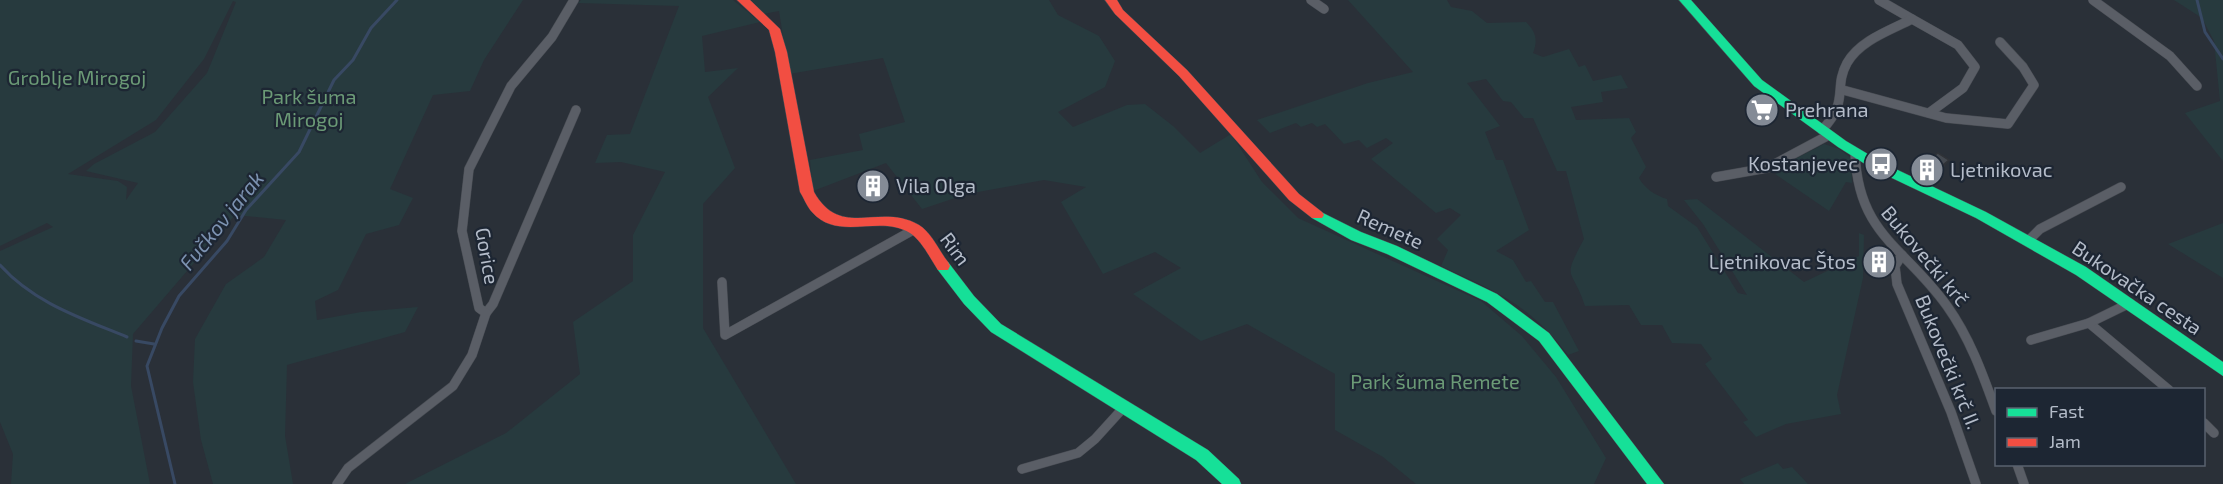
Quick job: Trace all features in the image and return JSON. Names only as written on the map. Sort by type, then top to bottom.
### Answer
[{"type":"street","name":"Gorice","points":[[337,484],[355,462],[453,386],[471,355],[486,313],[479,308],[462,231],[469,170],[511,86],[552,37],[574,0]]},
{"type":"street","name":"Rim","points":[[743,0],[774,29],[781,52],[807,192],[813,207],[821,216],[833,221],[894,223],[915,229],[969,300],[996,328],[1202,455],[1233,484]]},
{"type":"street","name":"Remete","points":[[1111,0],[1119,12],[1183,73],[1287,190],[1317,215],[1356,236],[1392,250],[1492,298],[1544,337],[1656,484]]},
{"type":"street","points":[[1311,0],[1324,9]]},
{"type":"street","name":"Bukovačka cesta","points":[[1685,0],[1758,83],[1855,153],[2028,241],[2130,303],[2223,370]]},
{"type":"street","points":[[1879,0],[1958,45],[1975,67],[1973,77],[1948,100],[1929,113]]},
{"type":"street","points":[[2093,0],[2170,56],[2197,87]]},
{"type":"street","points":[[1716,177],[1767,168],[1825,132],[1838,112],[1846,66],[1852,58],[1865,46],[1912,20]]},
{"type":"street","points":[[1843,90],[1929,113],[2008,124],[2034,85],[2023,67],[2000,42]]},
{"type":"street","points":[[486,313],[493,304],[576,110]]},
{"type":"street","name":"Bukovečki krč","points":[[1855,153],[1853,171],[1860,201],[1885,240],[1902,255],[1948,306],[1966,336],[1995,408]]},
{"type":"street","name":"Bukovačka cesta","points":[[2028,241],[2050,224],[2121,187]]},
{"type":"street","points":[[722,282],[725,335],[915,229]]},
{"type":"street","name":"Bukovečki krč II.","points":[[1902,255],[1895,266],[1897,284],[1952,412],[1976,484]]},
{"type":"street","points":[[2031,340],[2089,323],[2130,303]]},
{"type":"street","points":[[2089,323],[2167,388]]},
{"type":"street","points":[[1022,469],[1078,453],[1095,439],[1125,406]]},
{"type":"street","points":[[2205,424],[2214,433]]},
{"type":"street","points":[[2017,466],[2024,484]]},
{"type":"green space","name":"Park šuma Mirogoj","points":[[0,0],[523,0],[484,60],[470,91],[433,95],[390,189],[413,198],[399,225],[366,234],[338,290],[315,301],[317,320],[361,312],[418,307],[405,332],[287,365],[285,436],[293,484],[213,484],[201,440],[193,382],[195,339],[226,284],[264,257],[286,220],[235,215],[133,334],[131,386],[150,484],[11,484],[13,454],[0,422],[0,251],[53,227],[47,223],[0,246]],"holes":[[[233,1],[236,2],[207,73],[155,132],[94,164],[86,171],[138,183],[126,200],[127,187],[118,181],[68,174],[156,120],[204,59]]]},
{"type":"green space","points":[[581,0],[733,0],[760,22],[702,36],[705,72],[738,68],[708,97],[735,168],[703,204],[703,328],[796,484],[405,484],[506,433],[580,374],[573,322],[633,281],[633,235],[665,172],[621,162],[595,163],[607,135],[630,134],[679,6],[578,3]]},
{"type":"green space","name":"Park šuma Remete","points":[[749,0],[1049,0],[1058,15],[1099,36],[1115,61],[1105,87],[1058,112],[1073,127],[1127,105],[1145,104],[1173,126],[1200,153],[1231,134],[1262,182],[1298,218],[1481,301],[1522,336],[1556,377],[1606,458],[1594,484],[1416,484],[1383,457],[1335,430],[1335,374],[1247,324],[1201,341],[1133,294],[1181,268],[1155,252],[1103,274],[1061,202],[1086,187],[1044,180],[967,194],[922,209],[886,163],[813,191],[810,160],[863,150],[859,134],[905,122],[883,58],[789,74],[779,11],[763,14]]},
{"type":"green space","points":[[1348,0],[1447,0],[1451,7],[1472,11],[1487,23],[1526,22],[1535,36],[1533,53],[1543,57],[1569,49],[1579,67],[1585,65],[1593,81],[1621,75],[1628,88],[1601,92],[1603,102],[1571,107],[1576,120],[1629,118],[1636,132],[1631,138],[1646,167],[1639,178],[1641,182],[1651,191],[1667,199],[1668,206],[1697,227],[1738,293],[1747,295],[1703,224],[1684,200],[1697,199],[1804,282],[1859,256],[1859,233],[1864,235],[1863,278],[1837,395],[1841,414],[1786,424],[1756,437],[1743,422],[1748,420],[1705,364],[1712,359],[1701,344],[1672,343],[1662,325],[1641,325],[1629,305],[1585,306],[1571,274],[1573,262],[1584,239],[1566,171],[1557,171],[1533,118],[1524,118],[1511,102],[1503,101],[1486,79],[1467,83],[1500,126],[1485,132],[1496,160],[1503,160],[1529,230],[1496,251],[1513,260],[1526,282],[1531,281],[1545,302],[1553,302],[1579,351],[1568,355],[1540,323],[1511,301],[1441,266],[1448,250],[1437,239],[1461,215],[1450,208],[1436,213],[1371,159],[1393,143],[1386,138],[1367,148],[1359,140],[1344,144],[1325,124],[1317,127],[1312,123],[1301,127],[1296,123],[1270,133],[1257,120],[1368,83],[1413,72]]},
{"type":"green space","points":[[2174,0],[2223,0],[2223,161],[2185,113],[2220,101],[2214,41],[2202,18]]},
{"type":"green space","points":[[1824,144],[1839,149],[1851,158],[1852,183],[1846,182],[1829,211],[1775,174],[1784,170],[1785,164]]},
{"type":"green space","points":[[2223,223],[2223,278],[2168,244]]},
{"type":"green space","points":[[1778,463],[1783,469],[1792,467],[1808,484],[1744,484],[1740,479]]},
{"type":"building","points":[[1938,153],[1949,160],[1933,173],[1921,165]]},
{"type":"building","points":[[871,172],[881,184],[872,188],[870,185],[865,187],[858,179]]},
{"type":"building","points":[[1875,248],[1889,251],[1891,265],[1877,262]]},
{"type":"waterway","name":"Fučkov jarak","points":[[175,484],[147,366],[162,328],[179,296],[227,241],[246,210],[299,152],[334,80],[353,60],[371,28],[397,0]]},
{"type":"waterway","points":[[2197,0],[2205,32],[2223,59]]},
{"type":"waterway","points":[[0,265],[28,290],[43,299],[76,316],[127,337]]},
{"type":"waterway","points":[[136,341],[154,344]]},
{"type":"traffic: fast","points":[[1685,0],[1758,83],[1842,144],[1878,166],[1981,215],[2081,271],[2223,370]]},
{"type":"traffic: fast","points":[[1317,215],[1356,236],[1392,250],[1492,298],[1544,337],[1656,484]]},
{"type":"traffic: fast","points":[[943,266],[969,300],[996,328],[1202,455],[1233,484]]},
{"type":"traffic: jam","points":[[743,0],[774,29],[781,52],[807,192],[816,209],[828,218],[841,222],[885,221],[900,223],[914,229],[926,241],[943,266]]},
{"type":"traffic: jam","points":[[1111,0],[1119,12],[1183,73],[1294,197],[1317,215]]},
{"type":"place","name":"Prehrana","points":[[1762,110]]},
{"type":"place","name":"Kostanjevec","points":[[1881,164]]},
{"type":"place","name":"Ljetnikovac","points":[[1927,170]]},
{"type":"place","name":"Vila Olga","points":[[873,186]]},
{"type":"place","name":"Ljetnikovac Štos","points":[[1879,262]]},
{"type":"park label","name":"Groblje Mirogoj","points":[[77,78]]}]
